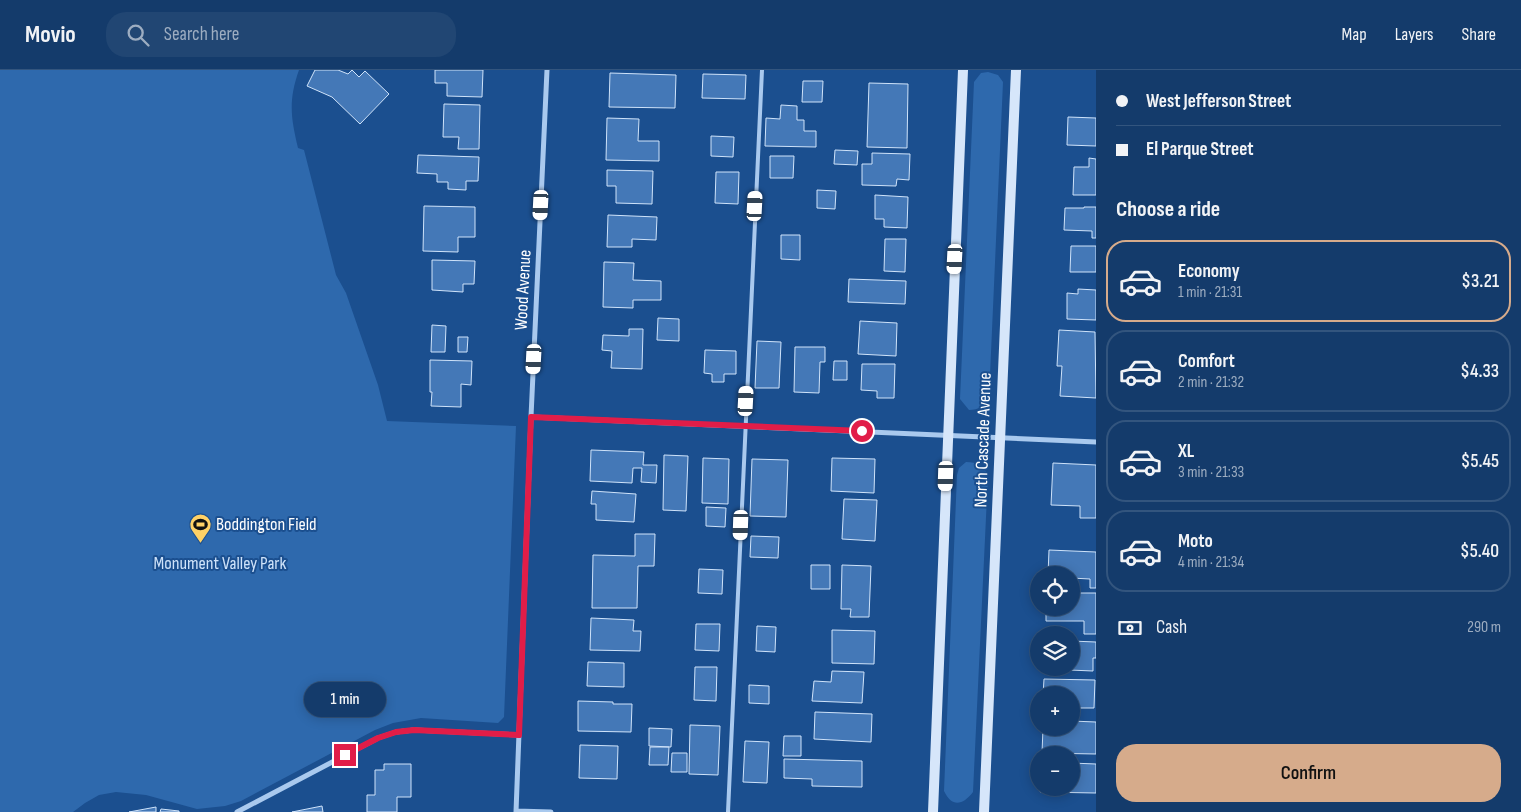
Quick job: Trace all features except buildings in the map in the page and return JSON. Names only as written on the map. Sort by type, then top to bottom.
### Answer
[{"type":"main road","name":"North Cascade Avenue","points":[[932,812],[964,70]]},
{"type":"main road","name":"North Cascade Avenue","points":[[984,812],[1016,70]]},
{"type":"street","name":"Wood Avenue","points":[[516,811],[547,70]]},
{"type":"street","points":[[531,417],[1096,442]]},
{"type":"street","points":[[238,812],[378,738],[396,732],[414,730],[519,735]]},
{"type":"street","points":[[516,811],[551,812]]},
{"type":"lane","points":[[728,812],[762,70]]},
{"type":"green space","name":"Monument Valley Park","points":[[0,70],[299,70],[292,100],[298,148],[304,150],[336,275],[346,293],[378,385],[387,421],[516,426],[504,717],[498,723],[421,718],[393,723],[375,730],[241,801],[225,806],[197,809],[146,795],[116,792],[99,795],[73,812],[0,812]]},
{"type":"green space","points":[[988,72],[998,75],[1003,82],[989,398],[981,407],[969,410],[960,399],[974,82],[981,73]]},
{"type":"green space","points":[[966,462],[979,465],[988,475],[973,792],[965,800],[958,803],[951,800],[944,791],[957,475],[959,468]]},
{"type":"place","name":"Boddington Field","points":[[200,543]]},
{"type":"route","points":[[345,755],[378,738],[396,732],[414,730],[519,735],[531,417],[862,431]]}]
